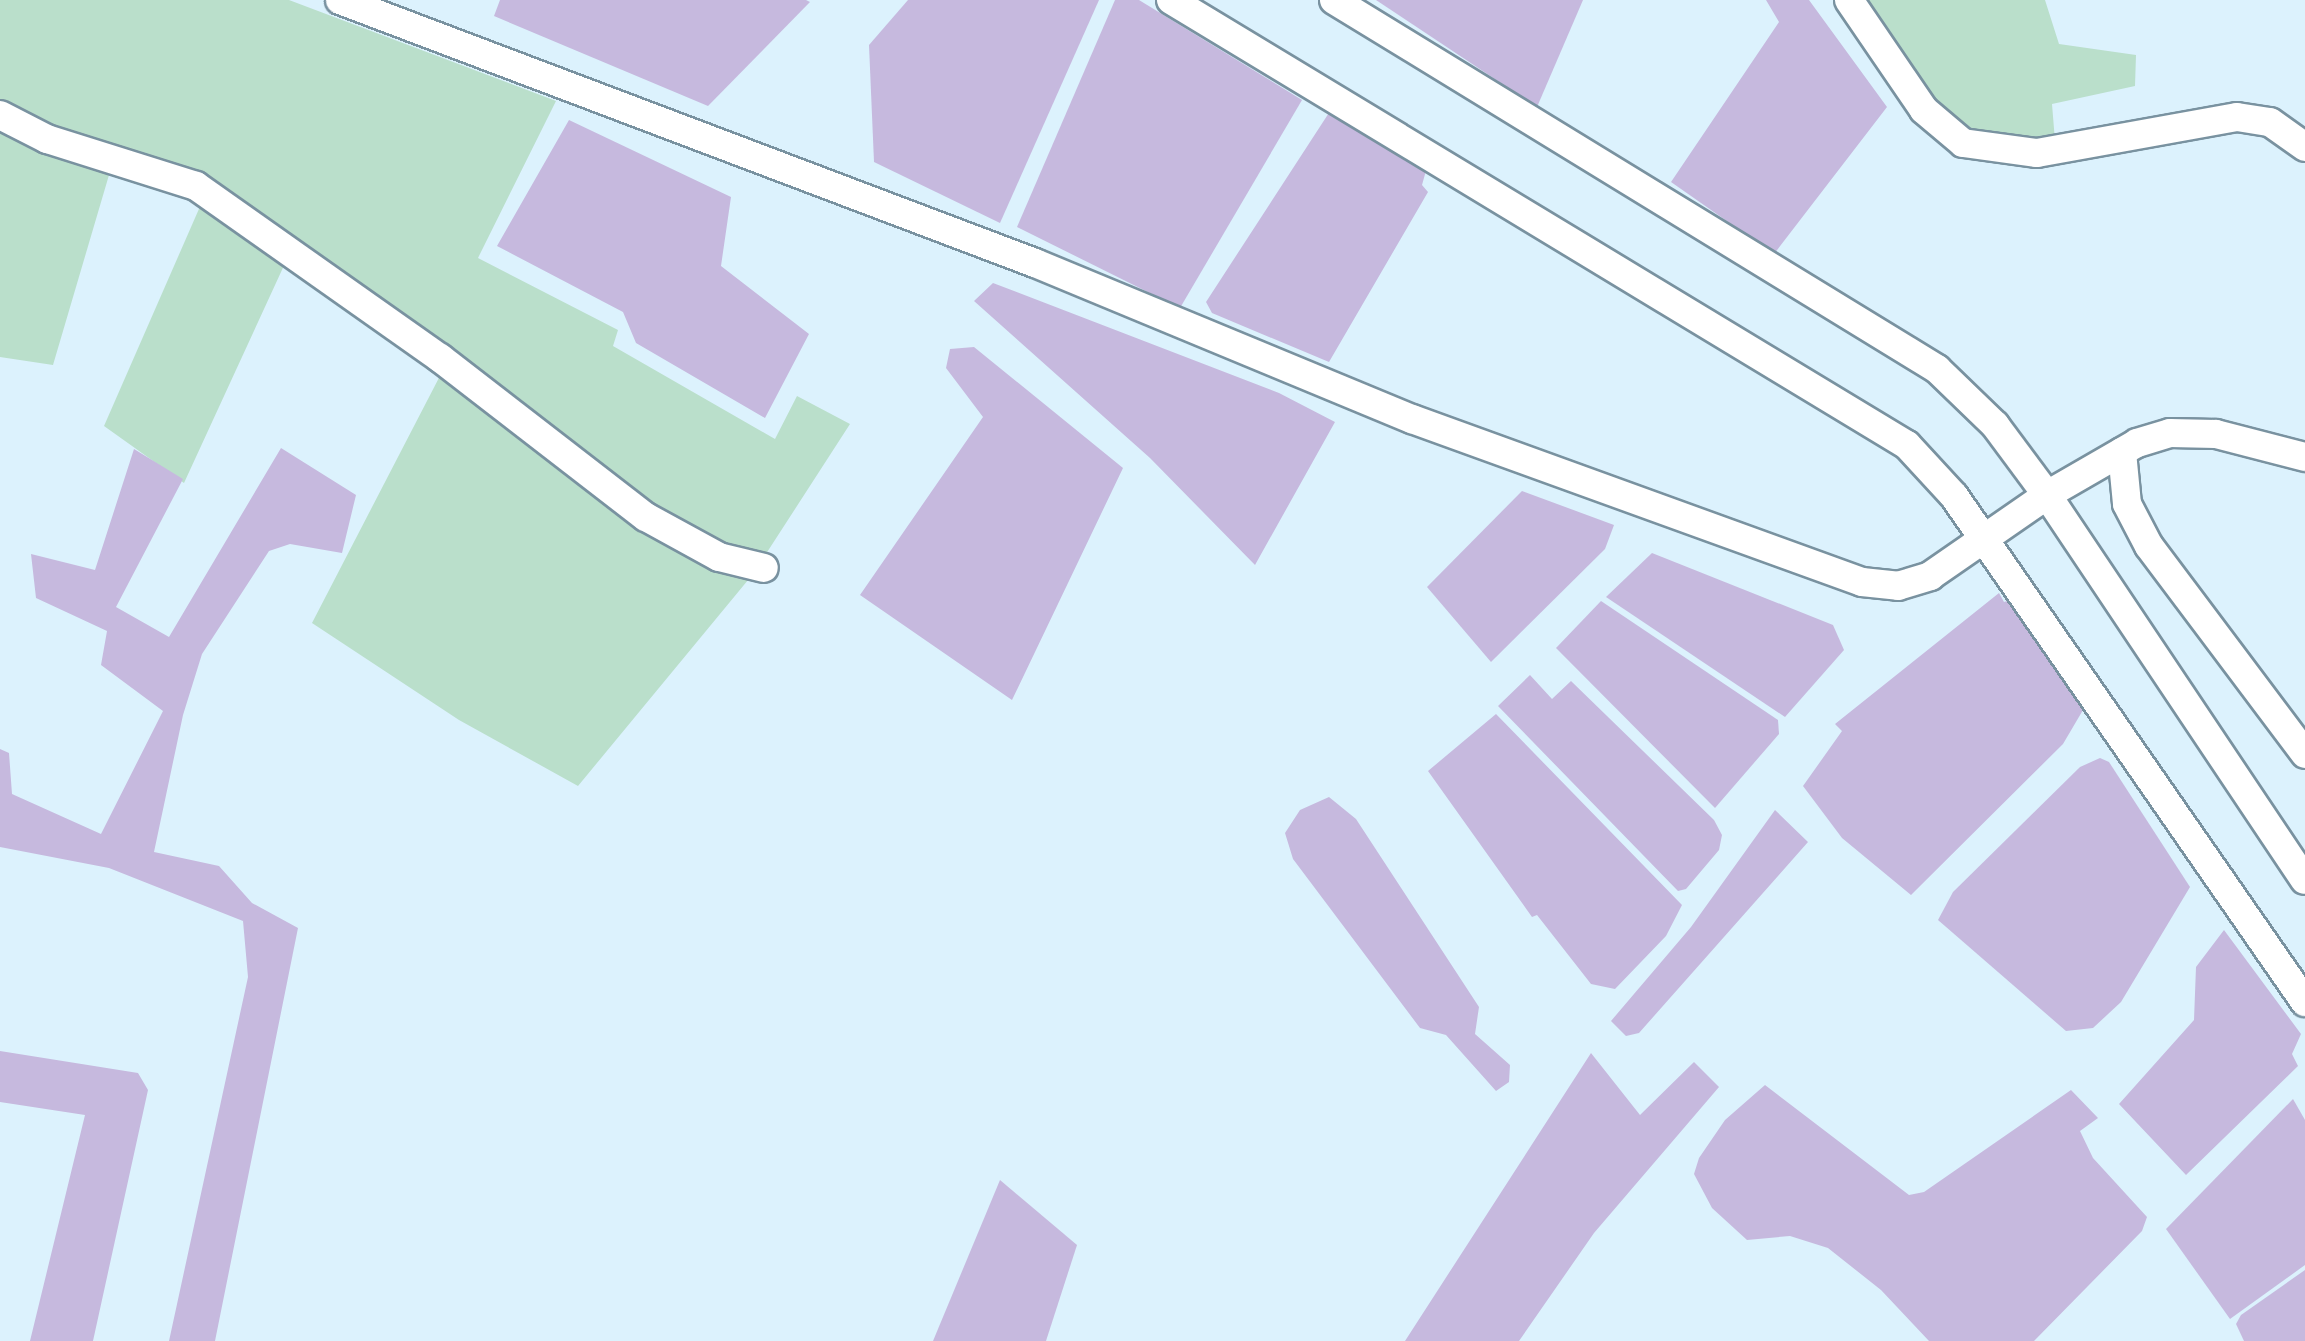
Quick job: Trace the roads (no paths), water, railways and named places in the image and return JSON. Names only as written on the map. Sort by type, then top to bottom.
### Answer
[{"type":"street","points":[[340,0],[1035,262],[1412,420],[1862,582],[1898,586],[1930,576],[2042,498],[2122,452],[2170,433],[2216,434],[2305,457]]},
{"type":"street","points":[[1171,0],[1908,445],[1991,532],[2305,1002]]},
{"type":"street","points":[[1334,0],[1938,369],[1995,425],[2305,880]]},
{"type":"street","points":[[1849,0],[1924,110],[1963,143],[2037,153],[2236,117],[2270,122],[2305,147]]},
{"type":"street","points":[[0,115],[47,139],[196,186],[440,358],[646,517],[719,557],[764,568]]},
{"type":"street","points":[[2122,452],[2128,504],[2149,546],[2305,754]]}]
